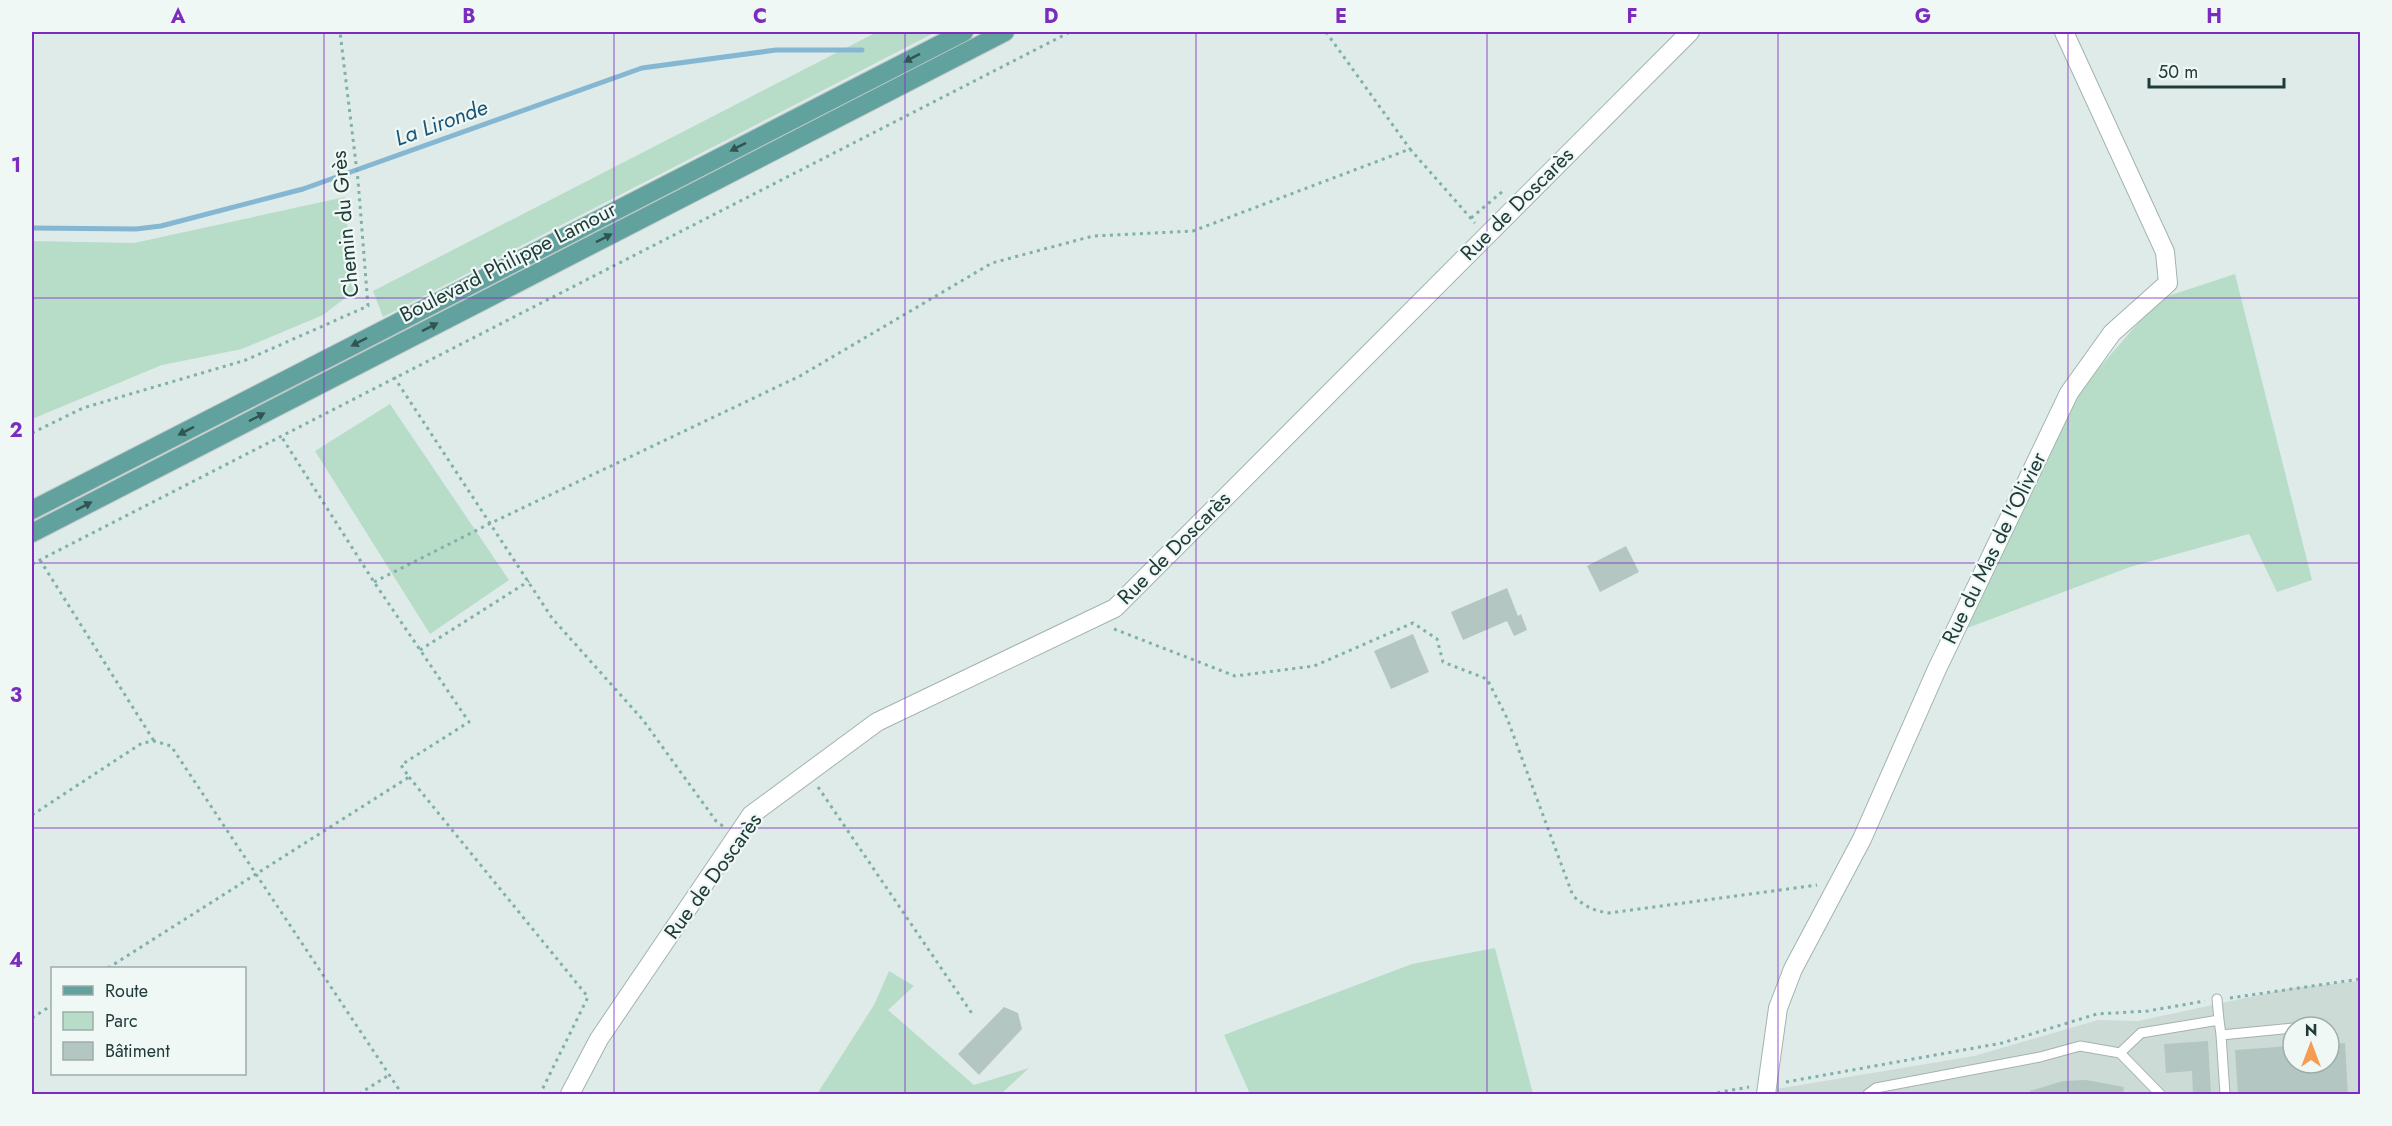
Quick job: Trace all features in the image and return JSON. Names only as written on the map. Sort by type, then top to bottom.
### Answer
[{"type":"main road","name":"Boulevard Philippe Lamour","points":[[32,510],[964,32]]},
{"type":"main road","name":"Boulevard Philippe Lamour","points":[[32,532],[1005,32]]},
{"type":"street","name":"Rue de Doscarès","points":[[570,1095],[599,1039],[751,815],[877,722],[1115,608],[1690,32]]},
{"type":"street","name":"Rue du Mas de l'Olivier","points":[[1766,1089],[1778,1008],[1793,969],[1862,838],[1942,658],[2069,393],[2112,333],[2168,282],[2165,252],[2064,32]]},
{"type":"lane","points":[[2217,999],[2225,1095]]},
{"type":"lane","points":[[2120,1053],[2141,1033],[2219,1020]]},
{"type":"lane","points":[[2221,1035],[2281,1029]]},
{"type":"lane","points":[[1868,1095],[1876,1088],[2040,1057],[2080,1046],[2120,1053],[2160,1095]]},
{"type":"path","name":"Chemin du Grès","points":[[32,433],[83,408],[246,360],[368,306],[358,180],[340,32]]},
{"type":"path","points":[[32,564],[1070,32]]},
{"type":"path","points":[[1326,32],[1410,149],[1477,225]]},
{"type":"path","points":[[374,582],[491,523],[800,376],[992,263],[1093,236],[1193,231],[1410,149]]},
{"type":"path","points":[[394,377],[552,618],[643,720],[716,821],[736,836]]},
{"type":"path","points":[[281,436],[374,582],[470,722],[401,765],[588,997],[540,1095]]},
{"type":"path","points":[[40,560],[154,741]]},
{"type":"path","points":[[420,650],[529,581]]},
{"type":"path","points":[[1089,620],[1235,676],[1314,666],[1413,623],[1437,639],[1443,662],[1487,679],[1507,718],[1573,896],[1594,911],[1609,913],[1838,881]]},
{"type":"path","points":[[32,815],[142,743],[154,741],[171,747],[402,1095]]},
{"type":"path","points":[[111,967],[255,873],[409,777]]},
{"type":"path","points":[[814,781],[973,1015]]},
{"type":"path","points":[[1710,1095],[1766,1089],[1982,1047],[2097,1014],[2148,1011],[2361,979]]},
{"type":"path","points":[[32,1018],[51,1006]]},
{"type":"path","points":[[359,1095],[389,1075]]},
{"type":"shaded area","points":[[2360,981],[2360,1094],[1775,1094],[1776,1089],[1974,1056],[2098,1020],[2138,1021],[2292,988]]},
{"type":"green space","points":[[877,32],[936,32],[383,317],[373,291]]},
{"type":"green space","points":[[345,197],[353,292],[323,315],[242,349],[162,365],[32,419],[32,241],[134,243]]},
{"type":"green space","points":[[2235,274],[2312,580],[2277,592],[2249,534],[2130,567],[1962,630],[2080,390],[2159,299]]},
{"type":"green space","points":[[390,404],[509,580],[430,634],[315,451]]},
{"type":"green space","points":[[1495,948],[1533,1094],[1250,1094],[1224,1035],[1412,964]]},
{"type":"green space","points":[[889,971],[914,986],[888,1010],[974,1085],[1029,1068],[1001,1094],[817,1094],[874,1005]]},
{"type":"building","points":[[1626,546],[1639,572],[1600,592],[1587,566]]},
{"type":"building","points":[[1507,588],[1518,616],[1521,614],[1527,630],[1514,636],[1507,621],[1463,640],[1451,612]]},
{"type":"building","points":[[1413,634],[1429,672],[1391,689],[1374,651]]},
{"type":"building","points":[[1004,1007],[1018,1013],[1022,1029],[979,1075],[958,1054]]},
{"type":"building","points":[[2208,1041],[2211,1092],[2193,1094],[2192,1071],[2166,1073],[2164,1044]]},
{"type":"building","points":[[2341,1043],[2345,1043],[2348,1095],[2238,1095],[2235,1050],[2281,1047],[2281,1075],[2341,1075]]},
{"type":"building","points":[[2086,1080],[2124,1087],[2123,1095],[2031,1095],[2030,1091],[2063,1081]]},
{"type":"waterway","name":"La Lironde","points":[[32,228],[136,229],[161,226],[303,189],[642,68],[776,50],[862,50]]}]
